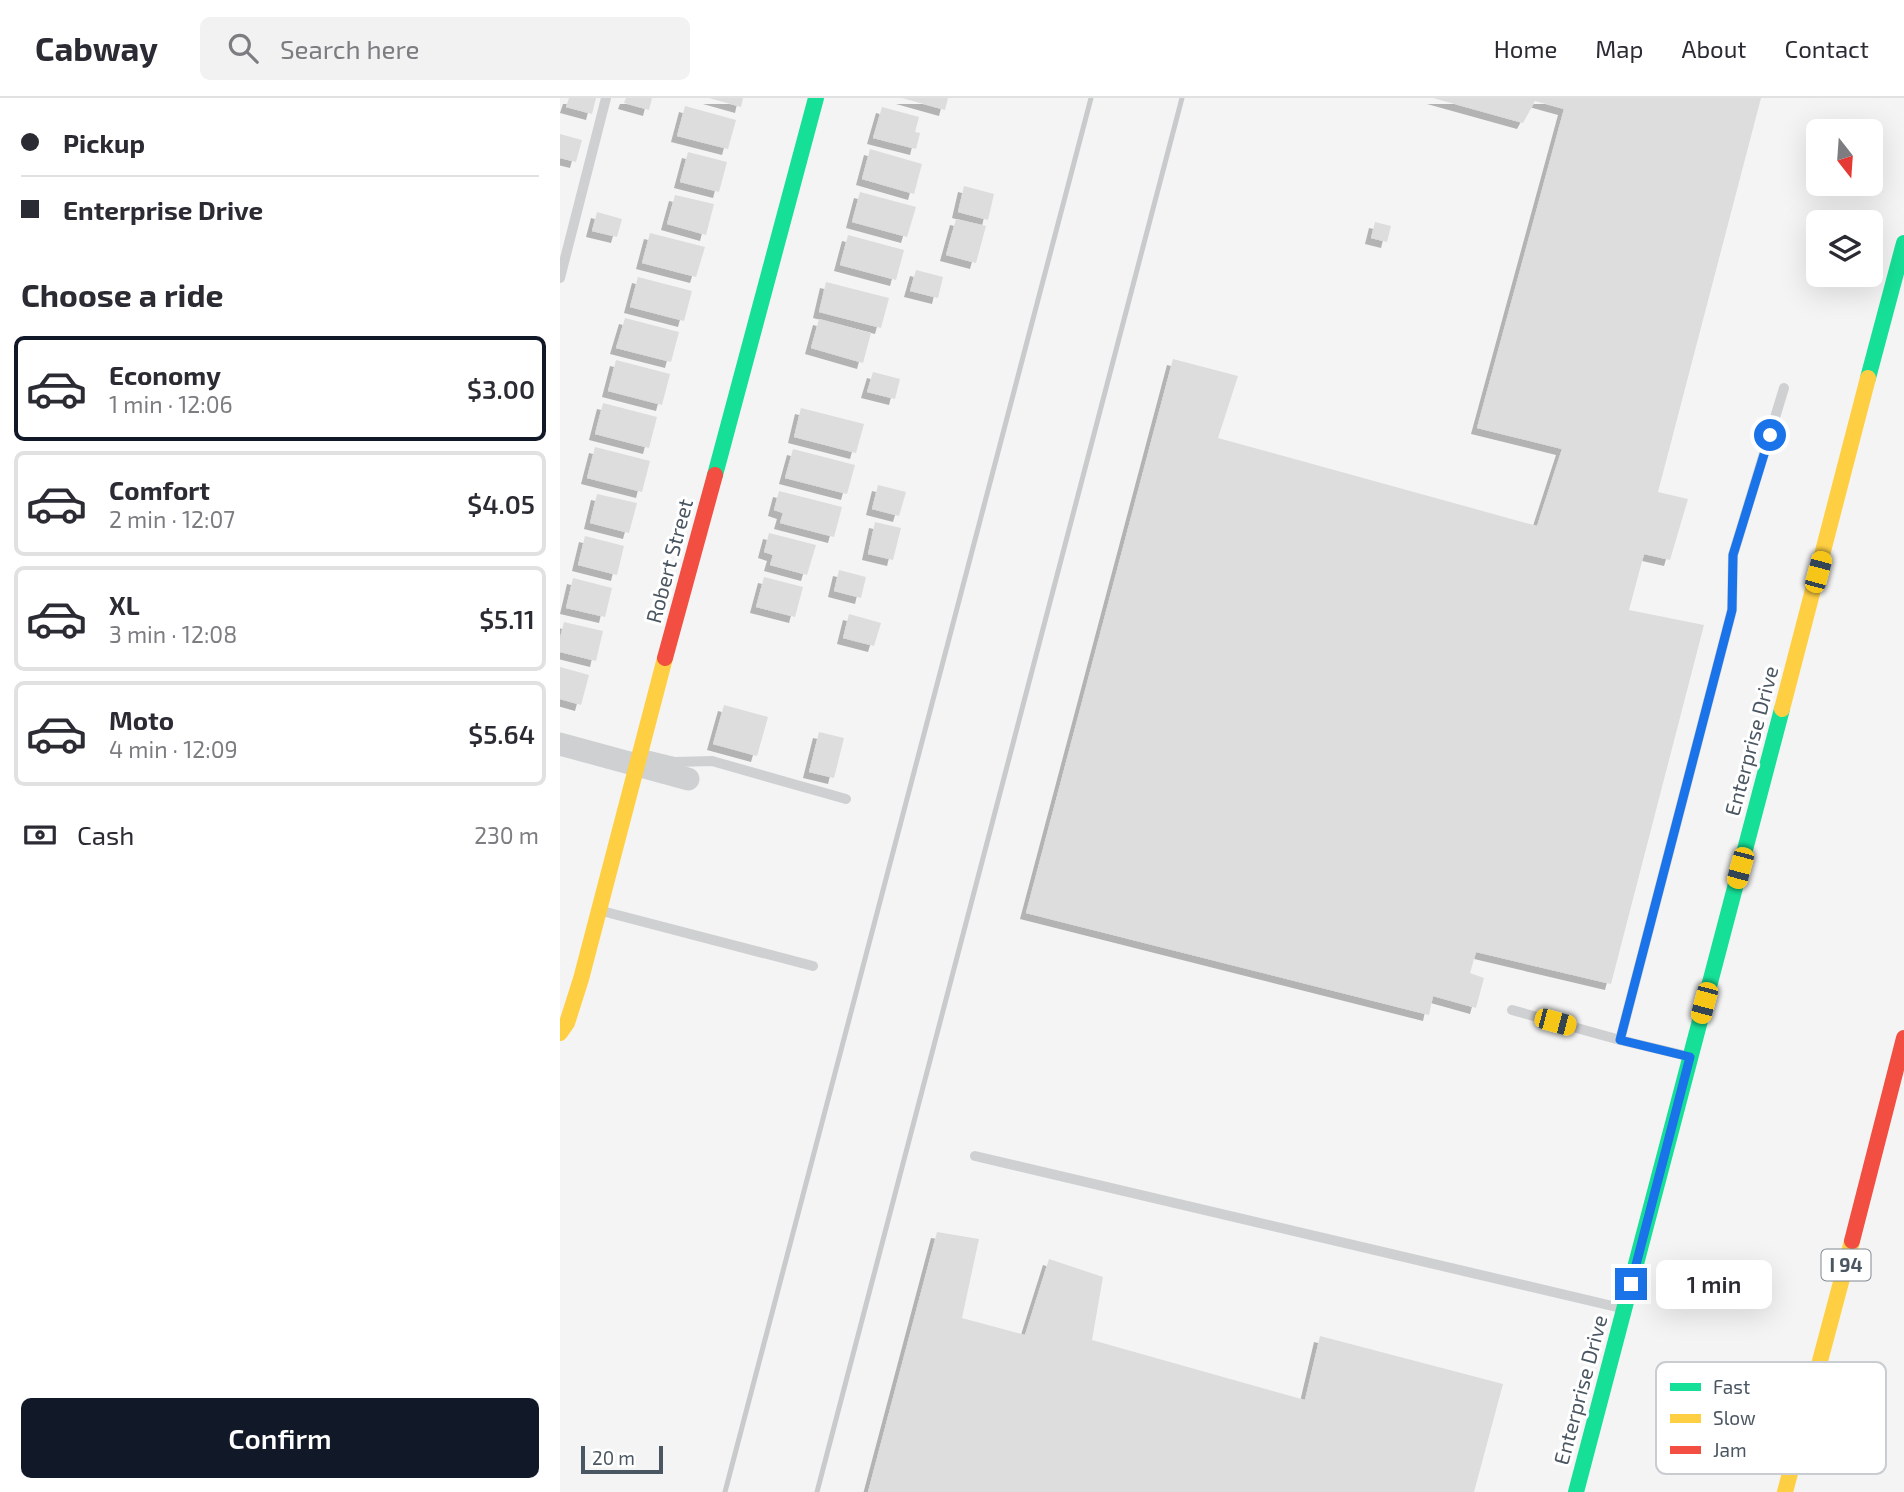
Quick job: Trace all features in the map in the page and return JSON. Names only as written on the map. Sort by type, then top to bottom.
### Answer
[{"type":"main road","name":"Robert Street","points":[[560,1034],[567,1023],[599,911],[816,98]]},
{"type":"main road","name":"Enterprise Drive","points":[[1576,1492],[1904,243]]},
{"type":"main road","name":"I 94","points":[[1821,1362],[1904,1038]]},
{"type":"main road","name":"I 94","points":[[1785,1492],[1790,1474]]},
{"type":"street","points":[[560,744],[638,758],[688,779]]},
{"type":"lane","points":[[560,278],[606,98]]},
{"type":"lane","points":[[1620,1040],[1732,610],[1733,555],[1784,388]]},
{"type":"lane","points":[[638,758],[675,762],[712,761],[846,799]]},
{"type":"lane","points":[[599,911],[813,966]]},
{"type":"lane","points":[[1512,1010],[1690,1057]]},
{"type":"lane","points":[[975,1156],[1624,1309]]},
{"type":"building","points":[[569,98],[596,98],[592,114],[566,107]]},
{"type":"building","points":[[626,98],[652,98],[649,110],[624,103]]},
{"type":"building","points":[[709,98],[743,98],[741,107]]},
{"type":"building","points":[[902,98],[948,98],[945,110]]},
{"type":"building","points":[[1433,98],[1761,98],[1658,492],[1688,499],[1670,560],[1644,554],[1629,610],[1704,625],[1611,984],[1476,952],[1470,973],[1484,978],[1476,1008],[1433,996],[1429,1015],[1026,913],[1173,359],[1238,376],[1218,438],[1537,526],[1562,449],[1477,428],[1564,109],[1535,101],[1523,123]]},
{"type":"building","points":[[685,106],[736,120],[728,149],[677,136]]},
{"type":"building","points":[[882,107],[919,117],[915,132],[920,133],[916,149],[873,138]]},
{"type":"building","points":[[560,134],[582,140],[576,162],[560,158]]},
{"type":"building","points":[[870,149],[922,164],[914,194],[862,179]]},
{"type":"building","points":[[688,152],[727,162],[719,192],[680,182]]},
{"type":"building","points":[[964,186],[994,194],[988,220],[958,212]]},
{"type":"building","points":[[860,192],[916,207],[907,237],[852,222]]},
{"type":"building","points":[[675,195],[714,204],[706,235],[667,224]]},
{"type":"building","points":[[597,212],[622,219],[617,237],[592,231]]},
{"type":"building","points":[[956,219],[986,226],[976,263],[946,255]]},
{"type":"building","points":[[1375,222],[1391,226],[1387,242],[1371,238]]},
{"type":"building","points":[[650,233],[705,247],[696,277],[642,263]]},
{"type":"building","points":[[848,235],[904,250],[896,280],[840,265]]},
{"type":"building","points":[[916,270],[943,277],[938,298],[910,291]]},
{"type":"building","points":[[638,277],[692,291],[684,321],[630,307]]},
{"type":"building","points":[[826,282],[889,298],[881,328],[819,312]]},
{"type":"building","points":[[625,318],[679,332],[671,362],[616,348]]},
{"type":"building","points":[[819,319],[871,333],[863,363],[811,348]]},
{"type":"building","points":[[616,360],[670,374],[662,405],[608,391]]},
{"type":"building","points":[[873,372],[900,379],[895,399],[867,392]]},
{"type":"building","points":[[603,403],[657,417],[649,448],[595,434]]},
{"type":"building","points":[[801,408],[864,424],[856,453],[794,437]]},
{"type":"building","points":[[595,447],[650,461],[642,492],[587,478]]},
{"type":"building","points":[[793,449],[855,465],[847,494],[785,478]]},
{"type":"building","points":[[878,485],[906,492],[899,516],[872,509]]},
{"type":"building","points":[[779,491],[842,507],[834,537],[780,523],[783,513],[774,510]]},
{"type":"building","points":[[597,494],[637,503],[629,533],[590,523]]},
{"type":"building","points":[[875,522],[901,528],[893,560],[868,554]]},
{"type":"building","points":[[769,533],[816,545],[807,575],[770,565],[773,555],[764,552]]},
{"type":"building","points":[[585,536],[624,546],[617,575],[578,565]]},
{"type":"building","points":[[839,570],[866,577],[861,598],[834,591]]},
{"type":"building","points":[[764,577],[803,587],[795,617],[756,607]]},
{"type":"building","points":[[573,578],[612,588],[605,617],[566,608]]},
{"type":"building","points":[[849,614],[881,623],[874,646],[843,638]]},
{"type":"building","points":[[564,622],[603,631],[596,661],[560,652]]},
{"type":"building","points":[[560,667],[589,675],[581,705],[560,699]]},
{"type":"building","points":[[724,705],[768,717],[757,756],[713,744]]},
{"type":"building","points":[[819,732],[844,738],[834,778],[809,772]]},
{"type":"building","points":[[937,1232],[979,1239],[962,1318],[1025,1335],[1049,1259],[1103,1277],[1092,1340],[1305,1400],[1320,1336],[1503,1384],[1474,1492],[868,1492]]},
{"type":"railway","points":[[725,1492],[1091,98]]},
{"type":"railway","points":[[817,1492],[1182,98]]},
{"type":"traffic: fast","points":[[715,475],[816,98]]},
{"type":"traffic: fast","points":[[1868,378],[1904,243]]},
{"type":"traffic: fast","points":[[1576,1492],[1782,709]]},
{"type":"traffic: slow","points":[[1782,709],[1868,378]]},
{"type":"traffic: slow","points":[[560,1033],[567,1023],[581,979],[665,658]]},
{"type":"traffic: slow","points":[[1820,1362],[1852,1241]]},
{"type":"traffic: slow","points":[[1785,1492],[1790,1474]]},
{"type":"traffic: jam","points":[[665,658],[715,475]]},
{"type":"traffic: jam","points":[[1852,1241],[1904,1038]]},
{"type":"route","points":[[1631,1284],[1690,1057],[1620,1040],[1732,610],[1733,555],[1770,435]]}]
